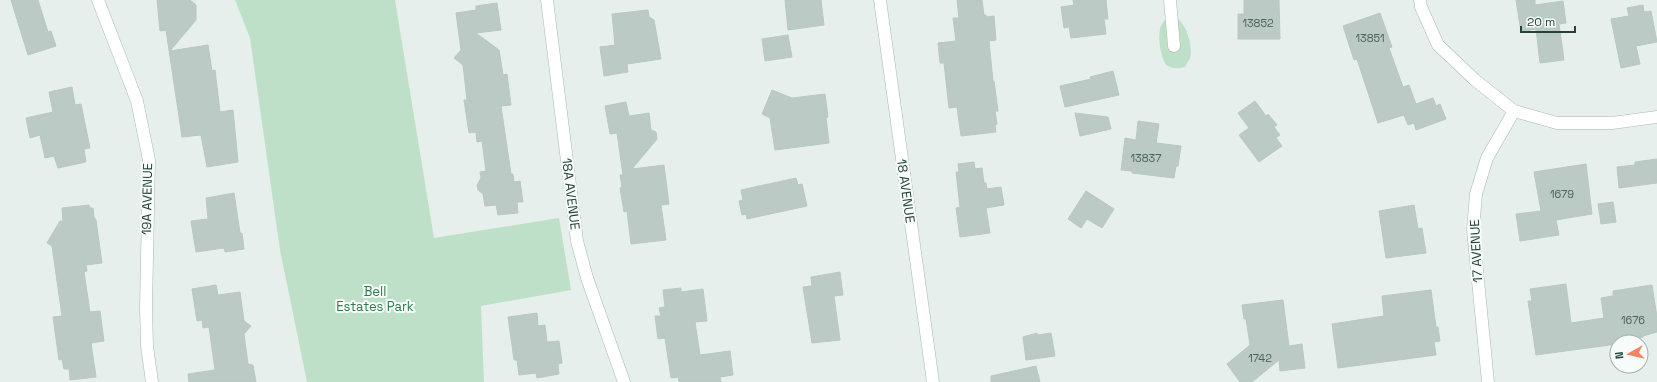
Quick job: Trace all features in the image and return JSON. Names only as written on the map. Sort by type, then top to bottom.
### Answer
[{"type":"street","name":"19A AVENUE","points":[[98,0],[137,101],[149,160],[146,307],[147,346],[152,382]]},
{"type":"street","name":"18A AVENUE","points":[[547,0],[577,241],[587,278],[624,382]]},
{"type":"street","name":"18 AVENUE","points":[[880,0],[933,382]]},
{"type":"street","points":[[1170,0],[1174,46]]},
{"type":"street","points":[[1420,0],[1421,7],[1438,45],[1474,80],[1514,111],[1557,123],[1612,123],[1657,117]]},
{"type":"street","name":"17 AVENUE","points":[[1488,382],[1472,230],[1476,194],[1487,158],[1514,111]]},
{"type":"green space","name":"Bell Estates Park","points":[[235,0],[395,0],[434,238],[559,218],[571,290],[481,306],[484,382],[307,382],[280,250],[250,38]]},
{"type":"green space","points":[[1172,17],[1179,20],[1184,25],[1190,44],[1190,58],[1185,67],[1182,68],[1173,68],[1166,65],[1161,53],[1159,37],[1160,30],[1166,19]]},
{"type":"building","points":[[11,0],[38,0],[48,32],[51,31],[56,46],[28,55]]},
{"type":"building","points":[[157,0],[190,0],[196,5],[196,20],[170,51],[208,45],[212,71],[215,70],[220,112],[233,110],[238,162],[207,167],[201,135],[182,137],[166,30],[160,31]]},
{"type":"building","points":[[785,0],[821,0],[824,25],[788,30]]},
{"type":"building","points":[[957,0],[982,0],[984,15],[986,15],[986,17],[994,16],[996,40],[989,41],[998,111],[995,111],[997,124],[995,126],[996,132],[961,136],[957,107],[949,108],[944,63],[940,63],[938,43],[956,41],[953,18],[959,18]]},
{"type":"building","points":[[1073,0],[1106,0],[1108,19],[1104,19],[1106,34],[1071,38],[1069,27],[1064,28],[1061,7],[1074,5]]},
{"type":"building","points":[[1244,0],[1279,0],[1280,39],[1238,39],[1238,14],[1244,14]]},
{"type":"building","points":[[1516,0],[1535,0],[1535,5],[1563,1],[1566,23],[1559,24],[1564,60],[1540,63],[1536,29],[1521,32]]},
{"type":"building","points":[[497,3],[501,30],[476,33],[499,50],[503,75],[507,74],[511,105],[501,106],[511,174],[513,174],[514,182],[520,181],[523,202],[517,202],[518,213],[498,215],[496,205],[485,206],[483,194],[478,190],[477,185],[481,178],[480,172],[486,171],[482,141],[477,142],[476,132],[469,133],[464,100],[467,100],[463,65],[454,58],[461,50],[456,13],[476,10],[476,6]]},
{"type":"building","points":[[1643,5],[1644,12],[1651,11],[1657,42],[1636,46],[1640,64],[1621,68],[1611,19],[1629,16],[1627,8]]},
{"type":"building","points":[[648,10],[649,17],[654,20],[661,59],[627,64],[628,72],[604,76],[600,47],[615,45],[612,14]]},
{"type":"building","points":[[1380,13],[1392,47],[1389,48],[1403,87],[1409,85],[1416,104],[1433,98],[1436,106],[1440,104],[1446,119],[1416,130],[1414,123],[1408,125],[1404,115],[1378,123],[1357,59],[1354,60],[1343,26]]},
{"type":"building","points":[[788,35],[792,57],[765,61],[762,39]]},
{"type":"building","points":[[1113,71],[1119,95],[1065,107],[1060,86],[1091,79],[1090,77]]},
{"type":"building","points":[[72,87],[75,105],[81,104],[90,148],[84,149],[86,162],[58,168],[54,156],[45,158],[40,135],[30,138],[26,118],[53,112],[49,92]]},
{"type":"building","points":[[772,90],[792,98],[825,94],[829,143],[775,150],[770,118],[762,114]]},
{"type":"building","points":[[1255,101],[1266,116],[1268,114],[1277,125],[1274,127],[1280,135],[1276,138],[1282,146],[1259,162],[1239,135],[1249,128],[1238,113]]},
{"type":"building","points":[[626,102],[629,116],[649,113],[651,130],[656,132],[657,139],[632,169],[664,165],[669,204],[661,205],[666,240],[631,244],[627,211],[624,212],[620,188],[622,187],[620,175],[623,175],[617,133],[610,134],[605,106]]},
{"type":"building","points":[[1075,113],[1108,117],[1111,129],[1080,136]]},
{"type":"building","points":[[1138,121],[1159,124],[1156,143],[1181,146],[1178,166],[1176,166],[1174,178],[1132,173],[1132,171],[1121,170],[1125,138],[1136,140]]},
{"type":"building","points":[[1657,159],[1657,183],[1619,188],[1617,167],[1635,165],[1635,162]]},
{"type":"building","points":[[974,162],[975,169],[982,168],[984,183],[986,183],[987,189],[1001,187],[1004,205],[986,208],[990,233],[960,237],[956,208],[960,207],[956,172],[959,172],[958,164]]},
{"type":"building","points":[[1586,164],[1592,214],[1556,220],[1559,235],[1520,241],[1516,214],[1541,211],[1534,172]]},
{"type":"building","points":[[796,178],[798,185],[802,184],[807,206],[747,219],[746,214],[742,215],[739,201],[743,200],[741,190]]},
{"type":"building","points":[[1086,191],[1114,209],[1102,228],[1087,219],[1081,228],[1068,219]]},
{"type":"building","points":[[234,193],[244,249],[225,252],[224,248],[196,252],[191,221],[208,219],[206,198]]},
{"type":"building","points":[[1613,202],[1616,222],[1601,224],[1598,204]]},
{"type":"building","points":[[89,205],[90,208],[93,208],[94,217],[96,220],[102,263],[86,265],[87,271],[84,272],[90,312],[100,311],[104,341],[91,343],[96,377],[70,380],[69,369],[64,369],[62,359],[59,360],[53,317],[62,316],[52,246],[47,243],[60,221],[63,221],[62,208]]},
{"type":"building","points":[[1414,205],[1418,229],[1422,228],[1426,253],[1386,258],[1379,211]]},
{"type":"building","points":[[840,272],[843,295],[834,296],[840,340],[812,343],[803,287],[812,286],[811,277]]},
{"type":"building","points":[[1566,284],[1571,323],[1604,318],[1601,298],[1613,296],[1613,291],[1652,285],[1657,317],[1657,332],[1649,334],[1609,334],[1609,345],[1536,355],[1528,301],[1532,301],[1530,289]]},
{"type":"building","points":[[216,285],[218,295],[240,292],[244,321],[251,326],[244,334],[248,364],[253,365],[256,382],[189,382],[188,374],[215,370],[209,327],[203,328],[202,320],[197,321],[192,289]]},
{"type":"building","points":[[681,288],[681,292],[703,289],[707,321],[695,322],[700,355],[730,351],[733,375],[720,377],[721,382],[679,382],[678,377],[671,378],[665,338],[658,339],[655,316],[661,316],[659,308],[665,307],[663,290]]},
{"type":"building","points":[[1431,290],[1436,327],[1438,327],[1440,341],[1434,342],[1436,355],[1338,368],[1332,324],[1384,316],[1382,296]]},
{"type":"building","points":[[1283,300],[1289,346],[1302,344],[1305,368],[1280,371],[1279,360],[1252,382],[1240,382],[1227,364],[1250,345],[1242,305]]},
{"type":"building","points":[[537,313],[538,326],[545,325],[547,342],[559,341],[562,363],[558,364],[559,374],[537,378],[536,373],[519,375],[517,360],[514,360],[508,317]]},
{"type":"building","points":[[1037,333],[1037,335],[1051,333],[1055,356],[1026,360],[1023,337]]},
{"type":"building","points":[[1036,366],[1040,382],[991,382],[991,376]]}]
